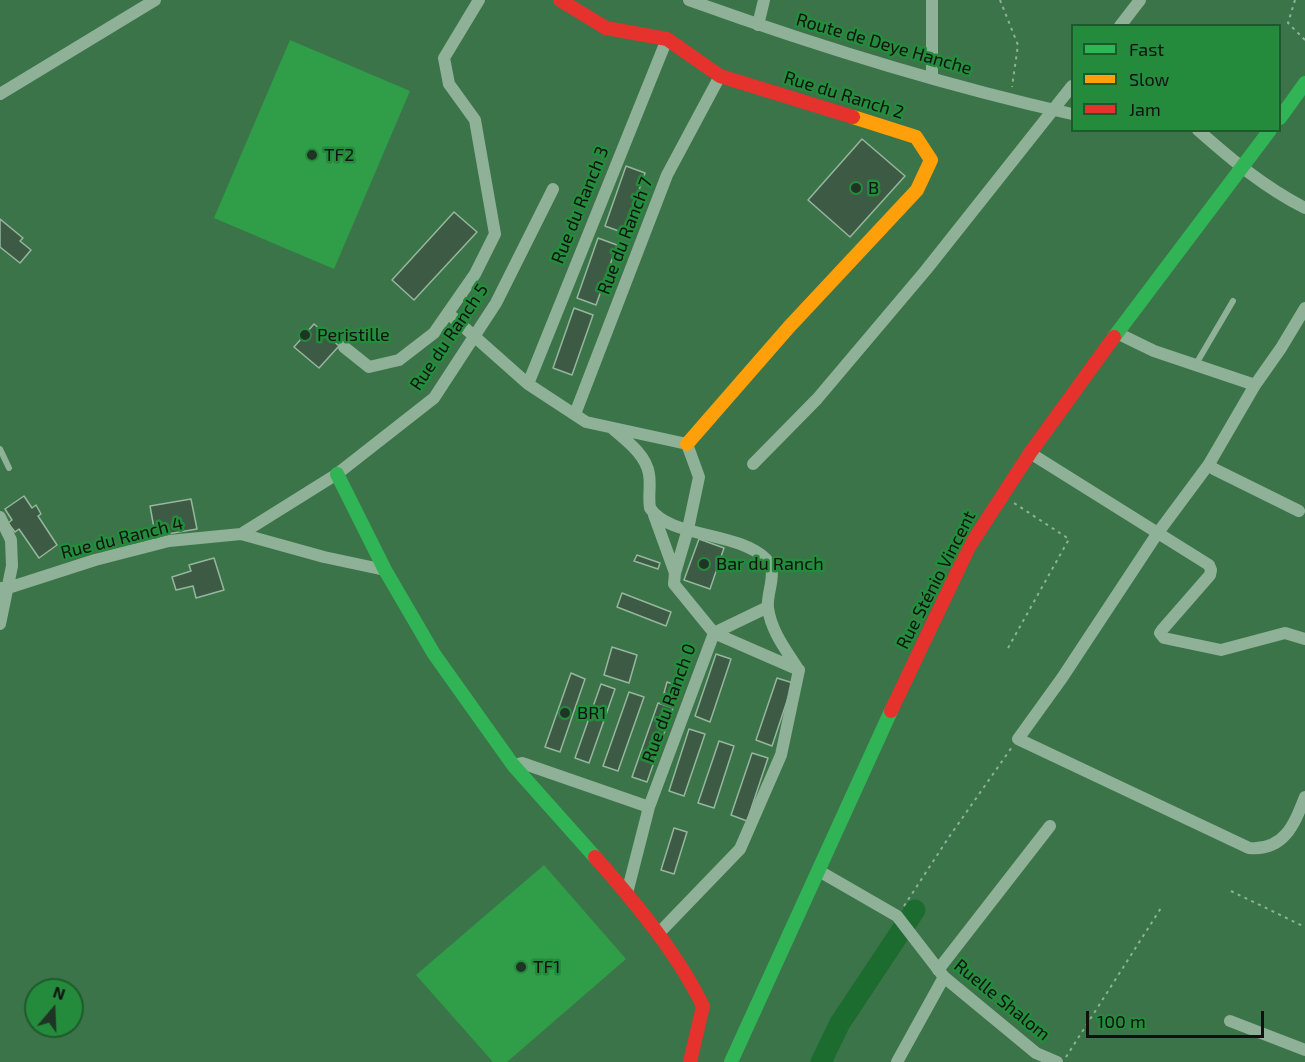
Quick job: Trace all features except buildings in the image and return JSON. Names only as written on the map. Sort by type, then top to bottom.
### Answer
[{"type":"street","points":[[0,94],[155,0]]},
{"type":"street","points":[[344,347],[369,367],[399,360],[434,333],[475,274],[495,234],[475,120],[449,84],[444,58],[479,0]]},
{"type":"street","name":"Rue du Ranch 2","points":[[560,0],[606,28],[667,39],[720,75],[915,137],[931,160],[917,190],[789,327],[687,444]]},
{"type":"street","name":"Route de Deye Hanche","points":[[688,0],[758,25],[932,78],[1071,114]]},
{"type":"street","points":[[758,25],[764,0]]},
{"type":"street","points":[[932,0],[932,78]]},
{"type":"street","points":[[1122,24],[1140,0]]},
{"type":"street","name":"Rue du Ranch 3","points":[[528,384],[667,39]]},
{"type":"street","name":"Rue du Ranch 7","points":[[575,414],[667,175],[720,75]]},
{"type":"street","points":[[1281,117],[1305,83]]},
{"type":"street","points":[[753,464],[832,382],[926,270],[1071,87]]},
{"type":"street","points":[[1200,132],[1241,168],[1279,194],[1305,208]]},
{"type":"street","name":"Rue Sténio Vincent","points":[[731,1062],[969,547],[1030,453],[1268,132]]},
{"type":"street","name":"Rue du Ranch 5","points":[[241,534],[337,474],[434,398],[496,303],[554,189]]},
{"type":"street","points":[[1305,308],[1255,385],[1209,464],[1157,534],[1062,678],[1018,739],[1249,848],[1262,849],[1280,840],[1294,825],[1305,797]]},
{"type":"street","points":[[448,314],[528,384],[586,422],[687,444],[699,477],[674,585],[714,633],[768,607]]},
{"type":"street","points":[[1117,333],[1154,351],[1255,385]]},
{"type":"street","points":[[612,427],[638,452],[650,473],[650,508],[675,573]]},
{"type":"street","points":[[1030,453],[1209,566],[1211,570],[1208,579],[1162,630],[1161,636],[1221,651],[1285,633],[1305,639]]},
{"type":"street","points":[[1209,464],[1214,469],[1299,511]]},
{"type":"street","points":[[337,474],[386,570],[434,654],[513,765],[627,893],[658,934],[703,1006],[690,1062]]},
{"type":"street","points":[[654,515],[688,529],[743,545],[758,552],[769,561],[772,570],[768,607],[777,637],[799,670],[781,755],[740,849],[658,934]]},
{"type":"street","points":[[0,517],[11,540],[12,566],[4,588],[0,624]]},
{"type":"street","name":"Rue du Ranch 4","points":[[4,588],[95,560],[169,541],[241,534],[324,558],[386,570]]},
{"type":"street","name":"Rue du Ranch 0","points":[[627,893],[649,807],[714,633],[799,670]]},
{"type":"street","points":[[513,765],[522,763],[649,807]]},
{"type":"street","points":[[897,1062],[941,973],[1050,826]]},
{"type":"street","name":"Ruelle Shalom","points":[[819,871],[902,922],[941,973],[1036,1053],[1057,1062]]},
{"type":"street","points":[[1230,1022],[1305,1050]]},
{"type":"lane","points":[[1196,364],[1233,301]]},
{"type":"lane","points":[[0,449],[9,468]]},
{"type":"path","points":[[1000,0],[1018,45],[1010,98]]},
{"type":"path","points":[[1295,0],[1288,23],[1305,40]]},
{"type":"path","points":[[1001,495],[1069,539],[1008,648]]},
{"type":"path","points":[[902,922],[948,837],[1018,739]]},
{"type":"path","points":[[1231,891],[1305,927]]},
{"type":"path","points":[[1063,1062],[1161,908]]},
{"type":"green space","name":"TF2","points":[[290,40],[410,91],[334,269],[214,218]]},
{"type":"green space","name":"TF1","points":[[544,865],[626,959],[507,1062],[493,1062],[416,975]]},
{"type":"waterway","points":[[821,1062],[840,1023],[915,910]]},
{"type":"traffic: fast","points":[[1281,117],[1305,83]]},
{"type":"traffic: fast","points":[[1114,337],[1268,132]]},
{"type":"traffic: fast","points":[[337,474],[385,570],[434,654],[513,765],[595,857]]},
{"type":"traffic: fast","points":[[731,1062],[891,711]]},
{"type":"traffic: slow","points":[[687,444],[789,327],[917,190],[931,160],[916,137],[853,117]]},
{"type":"traffic: jam","points":[[560,0],[606,28],[667,39],[720,76],[853,117]]},
{"type":"traffic: jam","points":[[891,711],[969,547],[1030,453],[1114,337]]},
{"type":"traffic: jam","points":[[595,857],[668,947],[703,1006],[690,1062]]},
{"type":"place","name":"TF2","points":[[312,155]]},
{"type":"place","name":"B","points":[[856,188]]},
{"type":"place","name":"Peristille","points":[[305,335]]},
{"type":"place","name":"Bar du Ranch","points":[[704,564]]},
{"type":"place","name":"BR1","points":[[565,713]]},
{"type":"place","name":"TF1","points":[[521,967]]}]
